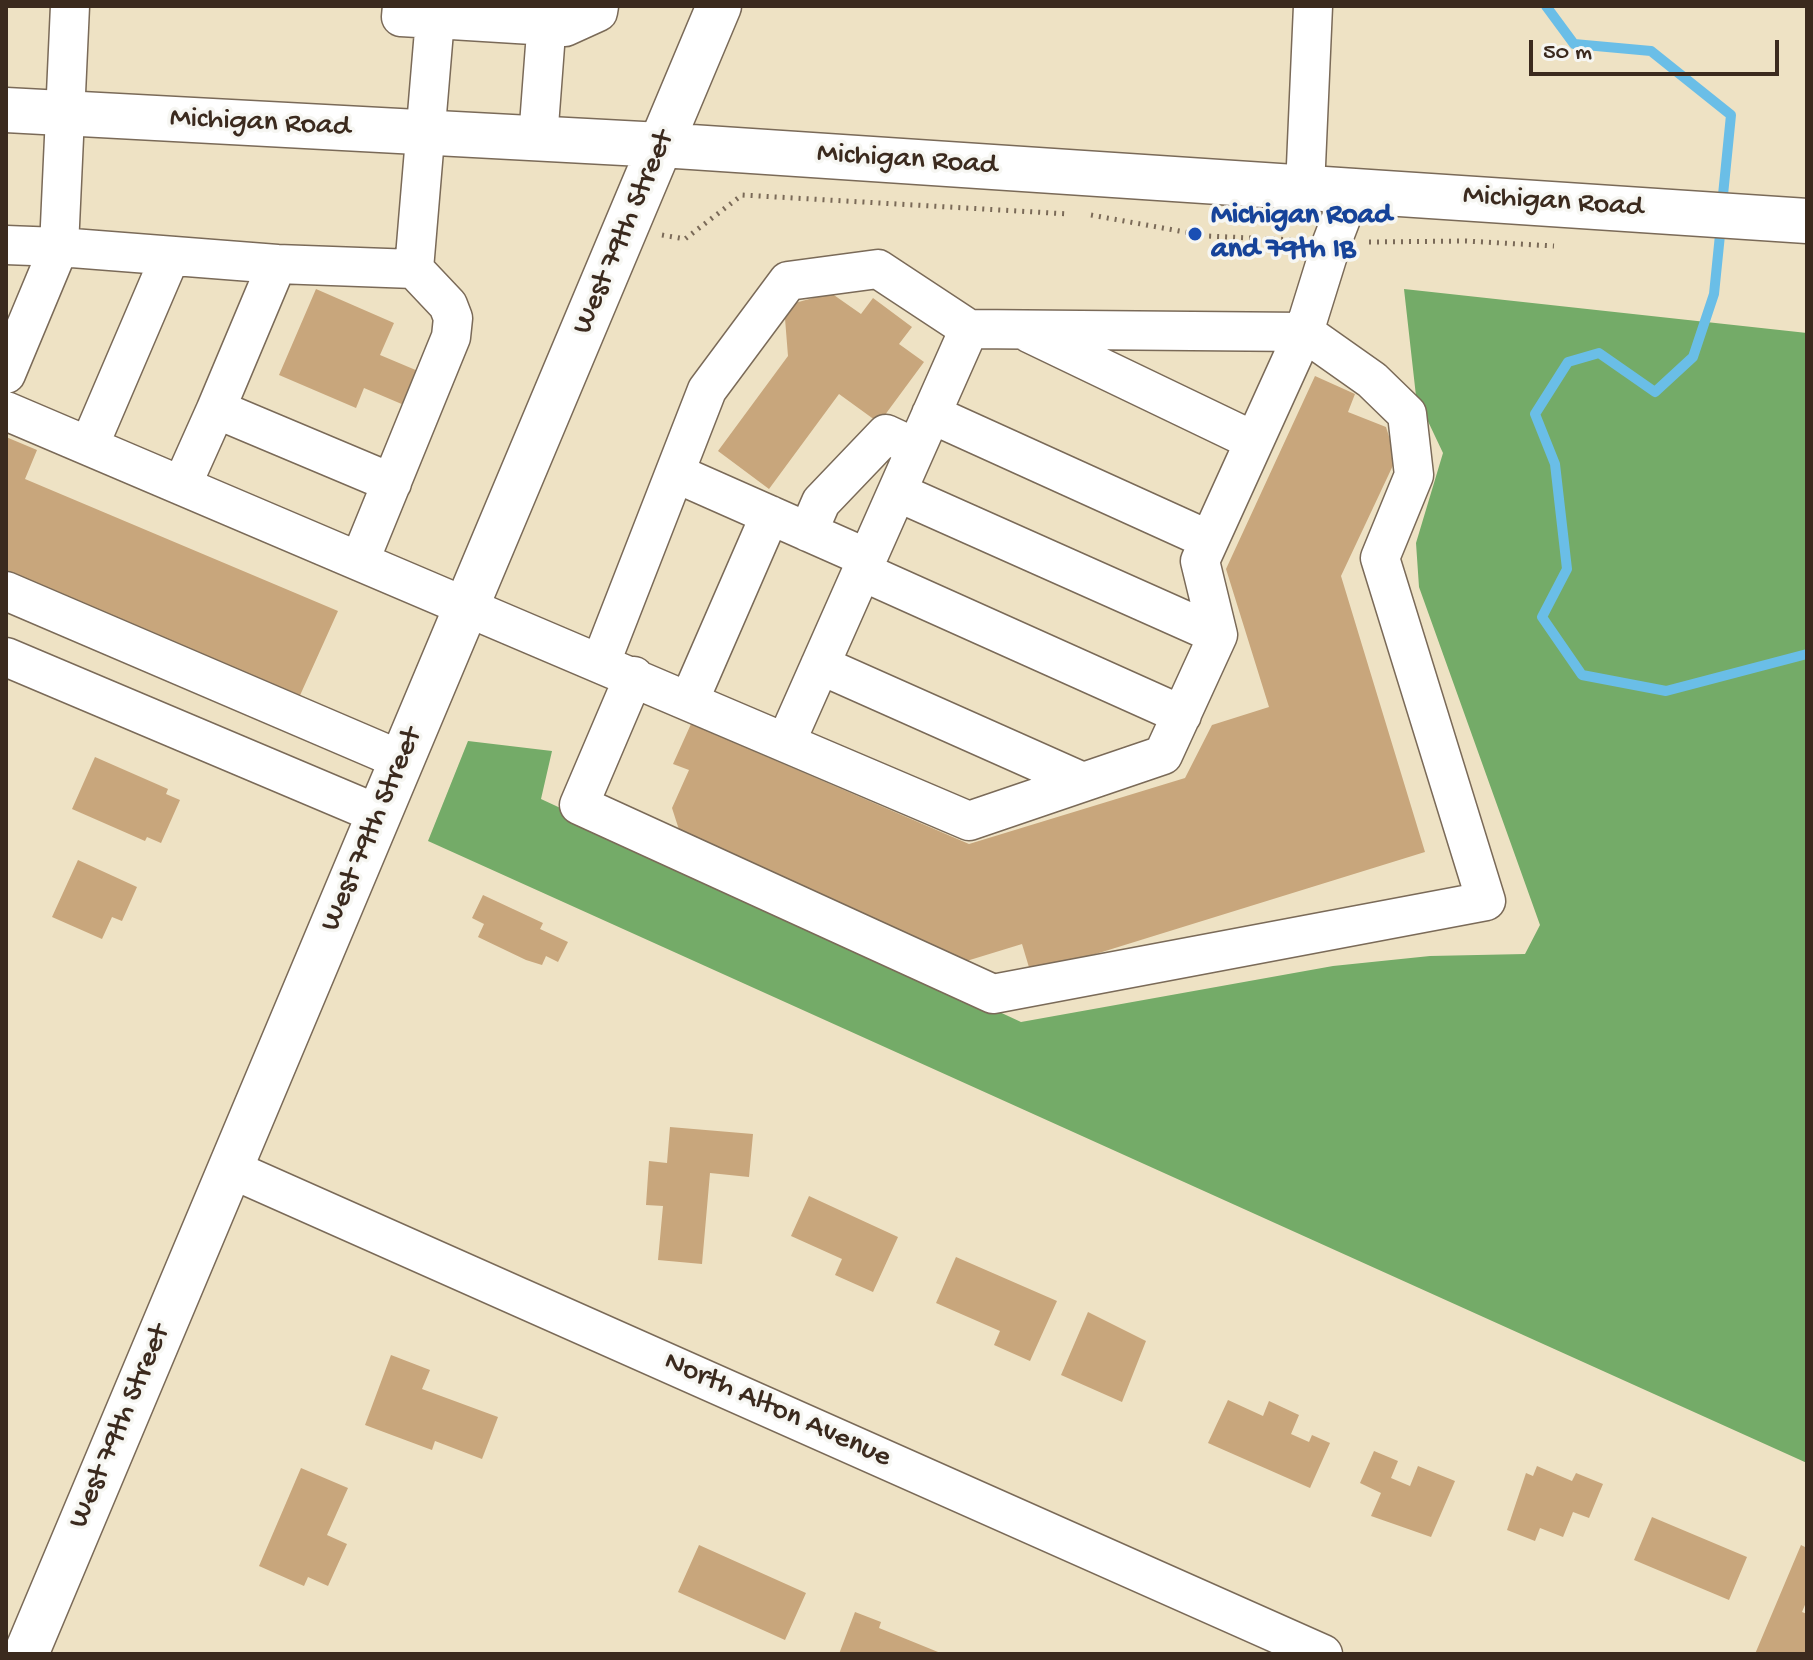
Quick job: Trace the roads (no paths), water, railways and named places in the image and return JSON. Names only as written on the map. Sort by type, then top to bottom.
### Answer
[{"type":"main road","name":"West 79th Street","points":[[26,1654],[719,6]]},
{"type":"main road","name":"Michigan Road","points":[[6,110],[661,145],[1807,221]]},
{"type":"street","points":[[6,374],[59,247],[70,6]]},
{"type":"street","points":[[414,269],[434,13],[547,16],[565,27],[598,12],[599,6]]},
{"type":"street","points":[[1305,188],[1313,6]]},
{"type":"street","points":[[538,139],[547,16]]},
{"type":"street","points":[[6,411],[468,605],[969,821],[1163,755],[1218,635],[1200,561],[1304,332],[1352,190]]},
{"type":"street","points":[[6,245],[277,264],[414,269],[448,305],[453,318],[451,337],[360,560]]},
{"type":"street","points":[[89,446],[170,257]]},
{"type":"street","points":[[182,485],[277,264]]},
{"type":"street","points":[[878,269],[969,329],[1019,329],[1304,332],[1372,380],[1407,414],[1414,475],[1380,558],[1486,901],[993,994],[579,805],[675,473],[707,390],[788,281],[878,269]]},
{"type":"street","points":[[786,742],[969,329]]},
{"type":"street","points":[[1019,329],[1254,441]]},
{"type":"street","points":[[216,409],[392,483]]},
{"type":"street","points":[[808,532],[821,502],[886,434],[924,431],[1209,540]]},
{"type":"street","points":[[675,473],[808,532],[864,565],[1182,715]]},
{"type":"street","points":[[897,492],[1218,635]]},
{"type":"street","points":[[689,701],[770,515]]},
{"type":"street","points":[[6,591],[403,761]]},
{"type":"street","points":[[6,657],[380,815]]},
{"type":"street","points":[[820,665],[1083,782]]},
{"type":"street","name":"North Alton Avenue","points":[[231,1169],[1323,1654]]},
{"type":"waterway","points":[[1546,6],[1574,44],[1651,51],[1731,115],[1722,205]]},
{"type":"waterway","points":[[1721,225],[1714,294],[1693,357],[1655,392],[1599,353],[1568,362],[1535,414],[1555,464],[1567,569],[1542,617],[1582,675],[1666,691],[1807,654]]},
{"type":"place","name":"Michigan Road and 79th IB","points":[[1195,234]]}]
